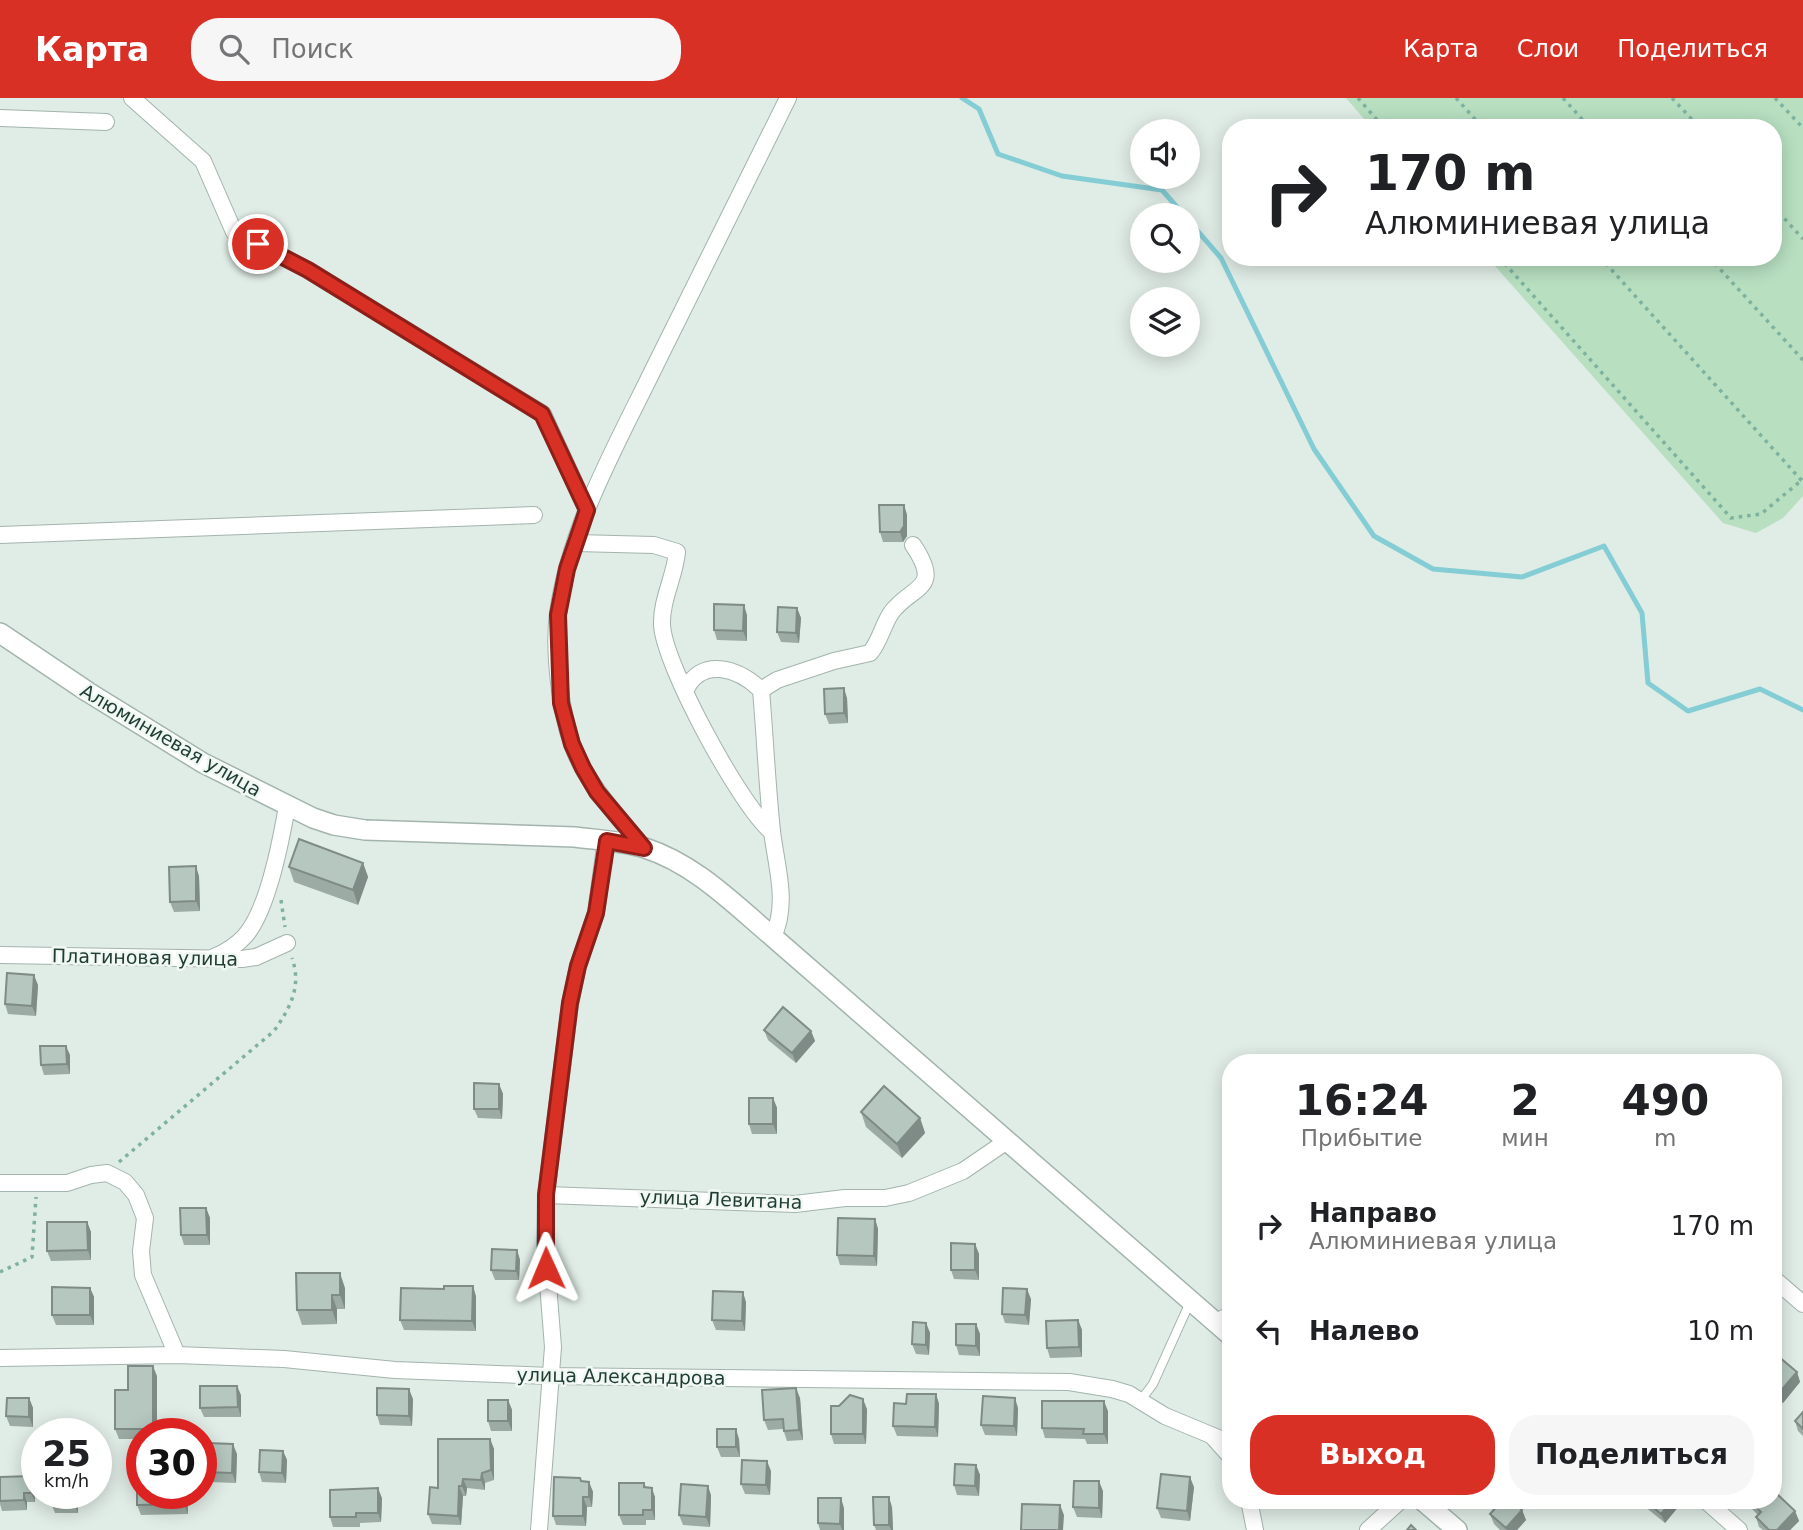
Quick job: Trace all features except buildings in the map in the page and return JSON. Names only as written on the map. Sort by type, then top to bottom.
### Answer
[{"type":"street","points":[[131,98],[203,161],[234,232],[308,270],[542,414],[587,510]]},
{"type":"street","points":[[788,98],[619,440],[587,510],[567,569],[558,615],[561,703],[572,744],[597,792],[644,848],[687,868],[710,884],[1191,1300],[1222,1321]]},
{"type":"street","points":[[0,118],[106,122]]},
{"type":"street","points":[[0,535],[534,515]]},
{"type":"street","points":[[576,543],[654,545],[677,552],[662,614],[662,628],[669,655],[685,691],[742,796],[772,832]]},
{"type":"street","points":[[761,690],[777,680],[811,668],[870,653],[894,609],[921,586],[926,576],[924,565],[913,545]]},
{"type":"street","name":"Алюминиевая улица","points":[[0,634],[203,763],[287,806],[334,825],[365,830],[575,837],[644,848]]},
{"type":"street","points":[[685,691],[697,673],[712,669],[730,670],[753,682],[761,690],[772,832],[781,897],[781,914],[773,937]]},
{"type":"street","points":[[211,958],[230,950],[247,934],[262,904],[279,849],[287,806]]},
{"type":"street","points":[[539,1530],[553,1329],[547,1291],[546,1195],[570,1003],[578,966],[596,913],[607,841]]},
{"type":"street","name":"Платиновая улица","points":[[0,955],[242,959],[256,957],[287,943]]},
{"type":"street","name":"улица Левитана","points":[[546,1195],[794,1203],[845,1198],[885,1198],[909,1193],[963,1171],[1007,1141]]},
{"type":"street","points":[[0,1183],[67,1183],[107,1173],[125,1182],[136,1195],[145,1218],[141,1251],[143,1275],[177,1355]]},
{"type":"street","points":[[1782,1286],[1803,1304]]},
{"type":"street","name":"улица Александрова","points":[[0,1358],[177,1355],[284,1359],[395,1370],[550,1376],[1069,1382],[1112,1389],[1141,1400],[1165,1416],[1222,1440]]},
{"type":"street","points":[[1212,1436],[1222,1448]]},
{"type":"street","points":[[1253,1509],[1255,1530]]},
{"type":"street","points":[[1367,1530],[1391,1509]]},
{"type":"street","points":[[1432,1509],[1457,1530]]},
{"type":"street","points":[[1714,1509],[1739,1530]]},
{"type":"lane","points":[[1141,1400],[1153,1384],[1191,1300]]},
{"type":"path","points":[[1358,98],[1376,119]]},
{"type":"path","points":[[1456,98],[1475,119]]},
{"type":"path","points":[[1563,98],[1582,119]]},
{"type":"path","points":[[1672,98],[1692,119]]},
{"type":"path","points":[[1775,98],[1803,128]]},
{"type":"path","points":[[1782,216],[1803,239]]},
{"type":"path","points":[[1507,266],[1731,518],[1761,514],[1803,480],[1608,266]]},
{"type":"path","points":[[1717,266],[1803,360]]},
{"type":"path","points":[[107,1173],[274,1031],[288,1011],[297,989],[295,967],[287,943],[281,895]]},
{"type":"path","points":[[0,1272],[32,1257],[37,1184]]},
{"type":"green space","points":[[1346,98],[1803,98],[1803,496],[1783,518],[1756,533],[1723,523],[1495,266],[1782,266],[1782,119],[1364,119]]},
{"type":"waterway","points":[[962,98],[979,109],[998,154],[1062,176],[1162,190],[1173,203]]},
{"type":"waterway","points":[[1200,234],[1222,260]]},
{"type":"waterway","points":[[1225,266],[1314,449],[1374,536],[1433,569],[1522,577],[1604,546],[1642,613],[1648,683],[1688,711],[1760,689],[1803,710]]},
{"type":"route","points":[[258,244],[308,270],[542,414],[587,510],[567,569],[558,615],[561,703],[572,744],[583,768],[597,792],[644,848],[607,841],[596,913],[578,966],[570,1003],[546,1195],[546,1268]]}]
